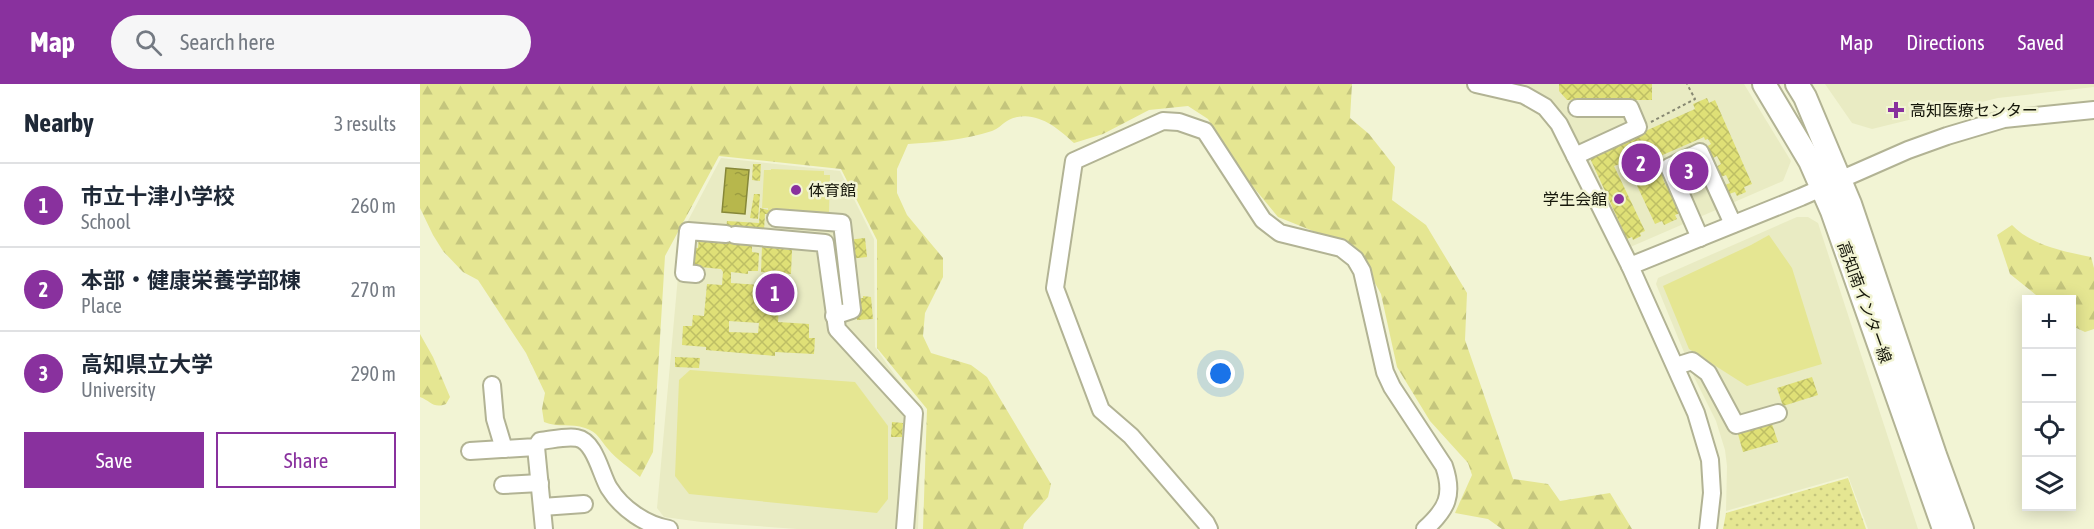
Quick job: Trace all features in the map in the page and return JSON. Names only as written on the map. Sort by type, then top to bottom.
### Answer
[{"type":"main road","name":"高知南インター線","points":[[1764,84],[1810,161],[1850,204],[1962,529]]},
{"type":"main road","name":"高知南インター線","points":[[1797,84],[1805,97],[1830,184],[1832,211],[1944,529]]},
{"type":"street","points":[[1476,84],[1524,95],[1545,107],[1559,124],[1630,266],[1699,421],[1710,460],[1712,493],[1708,529]]},
{"type":"street","points":[[1575,156],[1638,127],[1630,108],[1577,108]]},
{"type":"street","points":[[1630,266],[1733,225],[1908,150],[1975,127],[2004,119],[2094,110]]},
{"type":"street","points":[[1209,529],[1131,436],[1101,410],[1055,288],[1074,161],[1163,121],[1179,122],[1205,131],[1263,220],[1280,233],[1341,248],[1355,259],[1362,271],[1385,372],[1448,476],[1450,489],[1447,502],[1438,517],[1425,529]]},
{"type":"street","points":[[1700,238],[1669,167],[1700,152],[1733,225]]},
{"type":"street","points":[[776,218],[842,222],[852,310],[834,316]]},
{"type":"street","points":[[696,274],[684,273],[688,231],[825,243],[837,329],[914,413],[905,529]]},
{"type":"street","points":[[1676,366],[1692,361],[1708,373],[1736,425],[1778,413]]},
{"type":"street","points":[[492,386],[495,419],[504,449]]},
{"type":"street","points":[[544,529],[536,447],[540,441],[579,438],[588,444],[609,489],[618,500],[640,518],[658,527],[669,529]]},
{"type":"street","points":[[470,451],[536,447]]},
{"type":"street","points":[[503,485],[540,483]]},
{"type":"street","points":[[542,507],[584,504]]},
{"type":"path","points":[[1643,126],[1695,99],[1687,84]]},
{"type":"shaded area","points":[[1501,84],[1744,84],[1791,161],[1783,181],[1628,248],[1567,124]]},
{"type":"shaded area","name":"高知医療センター","points":[[1825,84],[2094,84],[2094,87],[1998,98],[1872,129],[1852,123]]},
{"type":"shaded area","points":[[721,158],[840,171],[874,239],[875,347],[922,413],[918,529],[797,529],[701,522],[664,517],[657,508],[682,232]]},
{"type":"shaded area","points":[[1797,217],[1808,217],[1818,223],[1918,529],[1868,529],[1848,476],[1726,511],[1725,450],[1716,421],[1695,379],[1656,284],[1658,278]]},
{"type":"green space","points":[[420,84],[1352,84],[1350,118],[1369,134],[1395,167],[1392,200],[1426,225],[1467,293],[1465,340],[1513,479],[1548,484],[1560,501],[1610,493],[1632,529],[1502,529],[1488,519],[1455,513],[1472,475],[1468,463],[1430,421],[1397,367],[1381,294],[1365,265],[1333,239],[1278,217],[1232,161],[1208,119],[1188,106],[1149,110],[1103,134],[1074,143],[1043,120],[1025,116],[1016,117],[994,130],[971,137],[908,144],[897,169],[897,193],[907,215],[943,258],[943,277],[925,313],[923,336],[931,353],[971,365],[987,377],[1051,484],[1048,497],[1024,524],[1023,529],[923,529],[927,409],[877,348],[877,240],[841,169],[719,156],[665,256],[653,452],[640,477],[615,457],[593,432],[580,427],[544,422],[542,409],[545,393],[526,353],[478,280],[463,272],[443,251],[433,235],[420,208]]},
{"type":"green space","name":"体育館","points":[[764,170],[824,171],[824,175],[830,175],[829,213],[768,211],[768,208],[762,208]]},
{"type":"green space","points":[[2012,225],[2038,243],[2091,257],[2094,268],[2094,329],[2085,332],[2076,328],[2076,295],[2036,295],[2010,274],[1997,235]]},
{"type":"green space","points":[[1769,235],[1792,268],[1822,364],[1747,386],[1689,349],[1663,286]]},
{"type":"green space","points":[[420,334],[433,357],[450,397],[446,404],[435,405],[420,397]]},
{"type":"green space","points":[[690,370],[855,382],[888,426],[888,499],[877,513],[689,494],[675,476],[679,380]]},
{"type":"green space","points":[[1848,478],[1866,529],[1723,529],[1726,513]]},
{"type":"water","points":[[726,168],[749,170],[745,214],[722,212]]},
{"type":"building","points":[[1559,84],[1652,84],[1652,100],[1567,100],[1559,91]]},
{"type":"building","points":[[1707,98],[1709,103],[1715,100],[1752,184],[1744,187],[1746,192],[1737,196],[1735,192],[1729,194],[1725,185],[1730,183],[1726,175],[1720,177],[1716,167],[1721,164],[1717,156],[1711,159],[1706,147],[1711,144],[1704,137],[1658,157],[1659,159],[1655,161],[1666,178],[1663,179],[1666,186],[1670,185],[1675,196],[1672,197],[1675,204],[1678,202],[1683,212],[1675,215],[1677,219],[1664,225],[1662,221],[1655,224],[1626,162],[1614,166],[1645,231],[1633,240],[1632,237],[1627,239],[1589,156],[1695,109],[1693,104]]},
{"type":"building","points":[[753,164],[761,164],[760,181],[752,180]]},
{"type":"building","points":[[754,194],[760,194],[758,219],[750,218]]},
{"type":"building","points":[[760,208],[776,212],[776,214],[765,214],[764,230],[752,240],[752,252],[759,253],[758,271],[748,271],[748,274],[731,272],[731,283],[775,286],[775,289],[780,289],[778,322],[809,324],[809,338],[815,338],[814,354],[775,352],[775,356],[706,350],[706,347],[682,345],[683,326],[692,326],[693,315],[704,316],[707,284],[722,285],[723,272],[721,269],[689,266],[690,247],[698,248],[699,236],[725,238],[727,221],[759,223]],"holes":[[[729,321],[759,323],[758,333],[729,332]]]},
{"type":"building","points":[[865,238],[867,257],[849,259],[847,240]]},
{"type":"building","points":[[762,247],[792,250],[791,274],[761,272]]},
{"type":"building","points":[[863,296],[871,297],[873,319],[857,320],[855,299],[863,298]]},
{"type":"building","points":[[675,357],[700,358],[699,368],[675,367]]},
{"type":"building","points":[[1812,377],[1818,395],[1783,406],[1777,388]]},
{"type":"building","points":[[892,422],[903,423],[902,437],[891,437]]},
{"type":"building","points":[[1772,424],[1778,442],[1743,452],[1738,434]]},
{"type":"place","name":"高知医療センター","points":[[1896,110]]},
{"type":"place","name":"本部・健康栄養学部棟","points":[[1641,163]]},
{"type":"place","name":"高知県立大学","points":[[1689,171]]},
{"type":"place","name":"体育館","points":[[796,190]]},
{"type":"place","name":"学生会館","points":[[1619,199]]},
{"type":"place","name":"市立十津小学校","points":[[775,293]]}]
